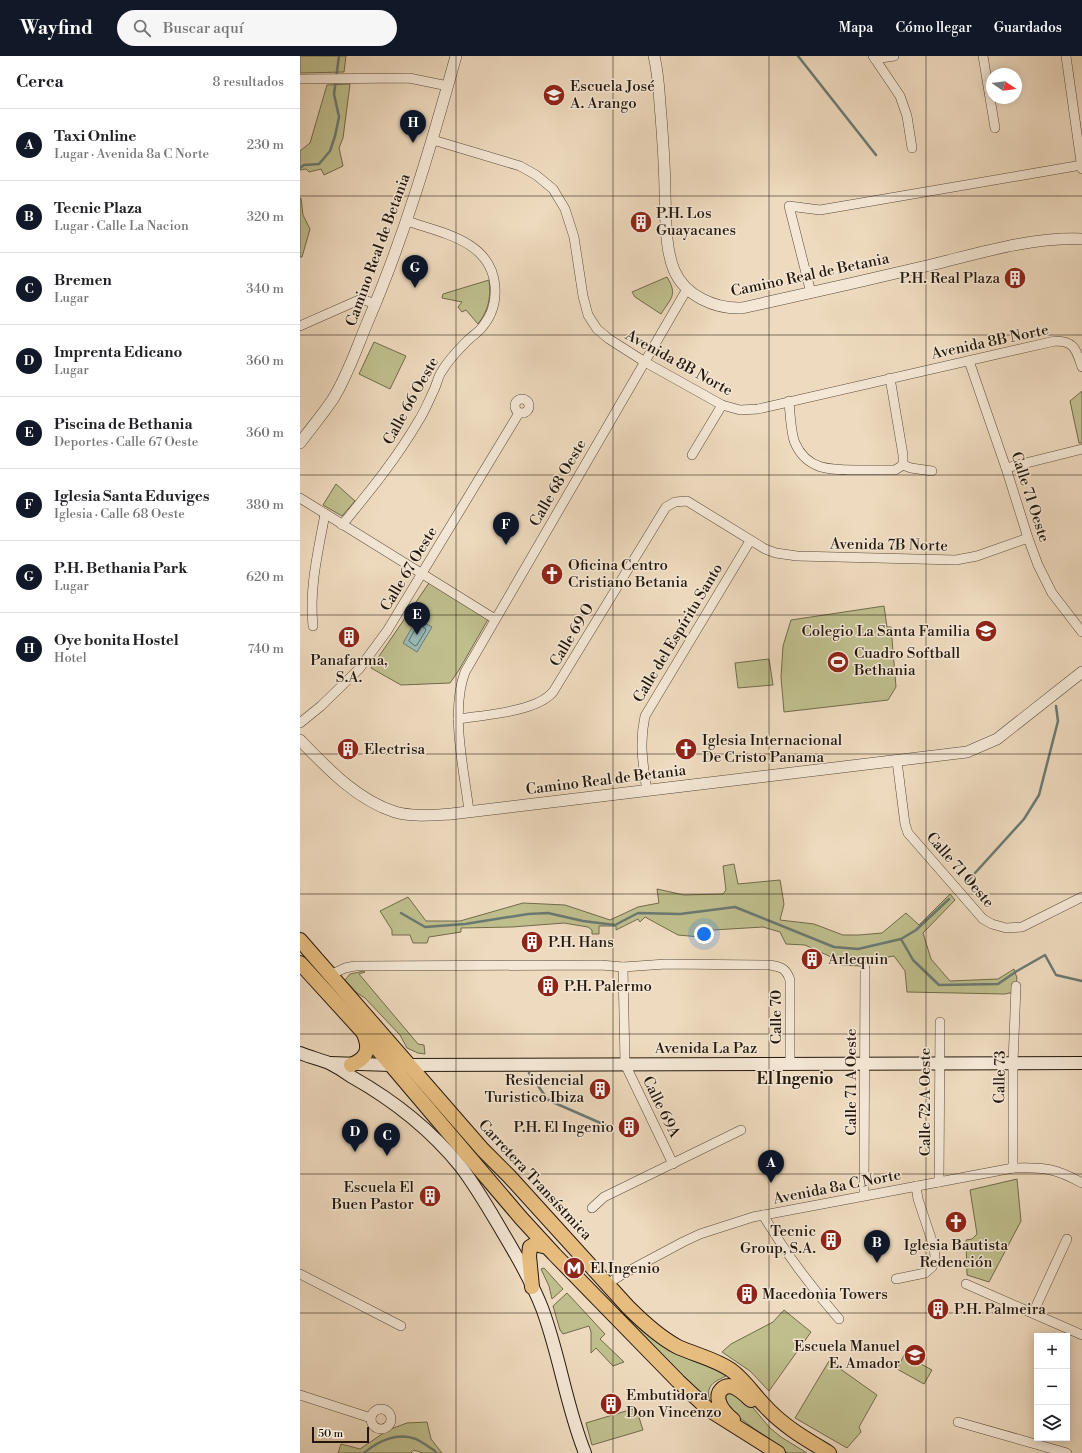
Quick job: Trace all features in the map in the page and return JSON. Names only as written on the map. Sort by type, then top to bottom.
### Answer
[{"type":"main road","name":"Carretera Transístmica","points":[[300,940],[483,1150],[648,1327],[678,1346],[731,1370],[744,1381],[764,1406],[784,1425],[823,1449]]},
{"type":"main road","name":"Carretera Transístmica","points":[[300,962],[363,1032],[547,1247],[678,1381],[708,1409],[778,1453]]},
{"type":"main road","points":[[351,1065],[361,1060],[366,1053],[367,1044],[363,1032]]},
{"type":"main road","points":[[300,1053],[330,1064],[366,1084],[397,1105],[424,1128],[447,1151],[461,1168],[487,1205],[524,1268],[542,1309],[552,1339],[569,1409],[585,1453]]},
{"type":"main road","name":"Avenida La Paz","points":[[330,1064],[1082,1063]]},
{"type":"main road","points":[[532,1287],[529,1256],[530,1247],[535,1244],[547,1247]]},
{"type":"main road","points":[[746,1433],[730,1418],[721,1406],[719,1395],[720,1391],[725,1387],[733,1387],[742,1391],[769,1421],[779,1428],[823,1449]]},
{"type":"street","name":"Camino Real de Betania","points":[[300,443],[333,398],[348,369],[376,304],[407,221],[433,140],[456,56]]},
{"type":"street","name":"Camino Real de Betania","points":[[654,56],[659,83],[666,225],[674,270],[687,289],[717,306],[742,308],[1010,246],[1045,240],[1082,239]]},
{"type":"street","points":[[874,57],[894,56]]},
{"type":"street","points":[[983,56],[995,128]]},
{"type":"street","points":[[1066,56],[1079,119],[1082,169]]},
{"type":"street","points":[[874,57],[900,96],[907,116],[912,148]]},
{"type":"street","points":[[300,79],[409,78],[448,86]]},
{"type":"street","name":"Avenida 8B Norte","points":[[433,140],[520,166],[536,175],[553,189],[565,209],[574,237],[582,296],[588,315],[597,329],[609,339],[645,362],[722,406],[747,411],[1055,341],[1061,341],[1072,345],[1076,350],[1082,366]]},
{"type":"street","points":[[811,293],[789,206],[820,210],[1082,165]]},
{"type":"street","name":"Calle 66 Oeste","points":[[342,525],[396,458],[420,418],[441,372],[455,353],[482,327],[490,316],[494,306],[495,279],[481,253],[470,244],[407,221]]},
{"type":"street","name":"Calle 68 Oeste","points":[[469,811],[458,718],[459,694],[464,672],[687,289]]},
{"type":"street","points":[[300,326],[361,299],[376,304]]},
{"type":"street","name":"Calle 71 Oeste","points":[[969,361],[1038,565],[1052,593],[1082,632]]},
{"type":"street","points":[[890,378],[903,456],[903,465]]},
{"type":"street","points":[[789,401],[795,442],[801,454],[810,462],[820,467],[832,470],[895,470],[903,465]]},
{"type":"street","points":[[692,455],[722,406]]},
{"type":"street","name":"Calle 67 Oeste","points":[[300,723],[321,706],[359,668],[387,632],[519,412]]},
{"type":"street","points":[[1006,468],[1082,449]]},
{"type":"street","points":[[903,465],[911,468],[932,471]]},
{"type":"street","points":[[300,498],[495,619]]},
{"type":"street","name":"Calle 69 O","points":[[458,718],[536,705],[548,698],[666,507],[670,503],[682,500],[687,501],[750,540]]},
{"type":"street","points":[[313,626],[311,596],[314,570],[325,514]]},
{"type":"street","name":"Avenida 7B Norte","points":[[750,540],[764,549],[776,553],[797,556],[956,560],[977,556],[1028,538]]},
{"type":"street","name":"Calle del Espíritu Santo","points":[[647,791],[641,750],[641,732],[645,716],[750,540]]},
{"type":"street","name":"Camino Real de Betania","points":[[300,740],[328,769],[376,804],[396,812],[413,815],[444,815],[967,752],[997,739],[1082,672]]},
{"type":"street","name":"Calle 71 Oeste","points":[[897,761],[905,824],[908,833],[983,919],[992,924],[1006,928],[1022,927],[1082,897]]},
{"type":"street","name":"Calle 70","points":[[623,967],[666,964],[770,965],[781,967],[787,972],[790,980],[790,1063]]},
{"type":"street","points":[[330,975],[345,968],[355,966],[623,967]]},
{"type":"street","name":"Calle 69A","points":[[623,967],[625,1064],[673,1164]]},
{"type":"street","name":"Calle 71 A Oeste","points":[[864,1195],[865,968]]},
{"type":"street","name":"Calle 73","points":[[1013,1168],[1013,1063],[1016,986]]},
{"type":"street","name":"Calle 72 A Oeste","points":[[939,1182],[940,1022]]},
{"type":"street","points":[[592,1208],[604,1197],[741,1130]]},
{"type":"street","name":"Avenida 8a C Norte","points":[[607,1284],[686,1240],[752,1217],[1013,1168],[1048,1168],[1082,1182]]},
{"type":"street","points":[[896,1279],[925,1273],[932,1267],[935,1257],[934,1247],[918,1199],[916,1186]]},
{"type":"street","points":[[763,1215],[782,1247],[817,1294],[839,1319]]},
{"type":"street","points":[[1033,1313],[1067,1239]]},
{"type":"street","points":[[300,1274],[401,1326]]},
{"type":"street","points":[[966,1284],[1082,1335]]},
{"type":"street","points":[[300,1395],[371,1418]]},
{"type":"street","points":[[958,1422],[1067,1453]]},
{"type":"shaded area","points":[[300,56],[346,56],[344,72],[300,73]]},
{"type":"shaded area","points":[[350,84],[343,138],[339,148],[343,166],[324,175],[321,169],[309,172],[306,169],[300,170],[300,151],[310,143],[327,85]]},
{"type":"shaded area","points":[[300,198],[303,215],[310,229],[302,257],[300,257]]},
{"type":"shaded area","points":[[667,277],[673,292],[661,314],[635,297],[632,292]]},
{"type":"shaded area","points":[[489,280],[490,292],[487,308],[478,324],[466,310],[462,312],[458,307],[462,302],[442,298],[443,294]]},
{"type":"shaded area","points":[[374,342],[406,356],[390,389],[359,374]]},
{"type":"shaded area","points":[[1082,391],[1082,443],[1079,443],[1070,401]]},
{"type":"shaded area","points":[[336,484],[355,501],[342,516],[323,505]]},
{"type":"shaded area","points":[[431,580],[490,616],[450,683],[401,685],[371,668]]},
{"type":"shaded area","name":"Cuadro Softball Bethania","points":[[884,606],[887,627],[891,627],[896,687],[888,700],[784,712],[781,677],[783,646],[791,620]]},
{"type":"shaded area","points":[[769,659],[773,685],[738,688],[735,663]]},
{"type":"shaded area","points":[[734,864],[738,884],[780,880],[784,904],[780,920],[814,924],[843,935],[882,933],[906,913],[919,925],[950,894],[955,900],[923,933],[931,959],[950,981],[998,979],[1014,969],[1017,978],[1014,992],[1005,994],[907,992],[905,971],[894,956],[870,960],[860,966],[841,965],[829,956],[805,945],[786,944],[780,932],[763,927],[713,930],[700,937],[678,935],[645,917],[640,922],[638,919],[616,930],[616,926],[599,926],[599,934],[592,934],[592,930],[588,927],[564,923],[512,927],[461,928],[461,932],[429,937],[427,943],[413,943],[410,935],[392,935],[392,930],[380,911],[408,897],[426,921],[460,921],[523,903],[565,905],[610,920],[638,907],[659,903],[657,889],[684,895],[723,894],[726,890],[723,866]]},
{"type":"shaded area","points":[[365,972],[359,974],[418,1044],[424,1045],[425,1054],[418,1053],[407,1048],[400,1035],[365,998],[357,993],[345,980],[350,974]]},
{"type":"shaded area","points":[[1017,1179],[1021,1221],[989,1282],[967,1275],[966,1240],[972,1239],[977,1234],[970,1190]]},
{"type":"shaded area","points":[[544,1268],[563,1289],[552,1299],[549,1286],[541,1269]]},
{"type":"shaded area","points":[[567,1293],[605,1334],[600,1339],[624,1362],[613,1366],[596,1348],[591,1353],[591,1332],[589,1326],[563,1334],[560,1330],[553,1306]]},
{"type":"shaded area","points":[[612,1304],[658,1343],[672,1351],[719,1371],[726,1376],[714,1382],[710,1388],[710,1402],[693,1388]]},
{"type":"shaded area","points":[[784,1310],[811,1332],[769,1391],[750,1371],[722,1352],[731,1344],[773,1322]]},
{"type":"shaded area","points":[[904,1355],[932,1370],[924,1384],[897,1369]]},
{"type":"shaded area","points":[[829,1361],[877,1395],[859,1427],[861,1432],[847,1448],[795,1418]]},
{"type":"shaded area","points":[[729,1390],[749,1403],[770,1428],[781,1437],[807,1453],[786,1452],[739,1417],[727,1402],[726,1396]]},
{"type":"shaded area","points":[[636,1408],[643,1430],[592,1445],[586,1423]]},
{"type":"shaded area","points":[[427,1422],[431,1439],[442,1453],[423,1453],[414,1450],[411,1453],[338,1453],[341,1444],[360,1449],[388,1430],[407,1423]]},
{"type":"water","points":[[417,619],[432,627],[417,652],[403,643]]},
{"type":"waterway","points":[[300,168],[304,165],[319,164],[330,151],[339,117],[334,94],[339,56]]},
{"type":"waterway","points":[[798,56],[876,155]]},
{"type":"waterway","points":[[966,883],[1024,819],[1039,795],[1058,721],[1056,706]]},
{"type":"waterway","points":[[901,939],[916,930],[949,899]]},
{"type":"waterway","points":[[401,913],[425,927],[465,924],[528,914],[548,913],[583,921],[615,925],[638,913],[680,914],[735,907],[834,947],[858,949],[901,939],[913,960],[939,985],[998,984],[1045,955],[1056,975],[1082,981]]},
{"type":"waterway","points":[[529,1073],[548,1100],[605,1125]]},
{"type":"waterway","points":[[364,1453],[382,1441],[395,1437],[409,1437],[416,1439],[436,1453]]},
{"type":"place","name":"Escuela José A. Arango","points":[[554,95]]},
{"type":"place","name":"Oye bonita Hostel","points":[[413,143]]},
{"type":"place","name":"P.H. Los Guayacanes","points":[[641,222]]},
{"type":"place","name":"P.H. Real Plaza","points":[[1015,278]]},
{"type":"place","name":"P.H. Bethania Park","points":[[415,288]]},
{"type":"place","name":"Iglesia Santa Eduviges","points":[[506,545]]},
{"type":"place","name":"Oficina Centro Cristiano Betania","points":[[552,574]]},
{"type":"place","name":"Colegio La Santa Familia","points":[[986,631]]},
{"type":"place","name":"Piscina de Bethania","points":[[417,635]]},
{"type":"place","name":"Panafarma, S.A.","points":[[349,637]]},
{"type":"place","name":"Cuadro Softball Bethania","points":[[838,662]]},
{"type":"place","name":"Electrisa","points":[[348,749]]},
{"type":"place","name":"Iglesia Internacional De Cristo Panama","points":[[686,749]]},
{"type":"place","name":"P.H. Hans","points":[[532,942]]},
{"type":"place","name":"Arlequin","points":[[812,959]]},
{"type":"place","name":"P.H. Palermo","points":[[548,986]]},
{"type":"place","name":"Residencial Turistico Ibiza","points":[[600,1089]]},
{"type":"place","name":"P.H. El Ingenio","points":[[629,1127]]},
{"type":"place","name":"Imprenta Edicano","points":[[355,1152]]},
{"type":"place","name":"Bremen","points":[[387,1156]]},
{"type":"place","name":"Taxi Online","points":[[771,1183]]},
{"type":"place","name":"Escuela El Buen Pastor","points":[[430,1196]]},
{"type":"place","name":"Iglesia Bautista Redención","points":[[956,1222]]},
{"type":"place","name":"Tecnic Group, S.A.","points":[[831,1240]]},
{"type":"place","name":"Tecnic Plaza","points":[[877,1263]]},
{"type":"place","name":"El Ingenio","points":[[574,1268]]},
{"type":"place","name":"Macedonia Towers","points":[[747,1294]]},
{"type":"place","name":"P.H. Palmeira","points":[[938,1309]]},
{"type":"place","name":"Escuela Manuel E. Amador","points":[[915,1355]]},
{"type":"place","name":"Embutidora Don Vincenzo","points":[[611,1404]]},
{"type":"district","name":"El Ingenio","points":[[795,1079]]}]
